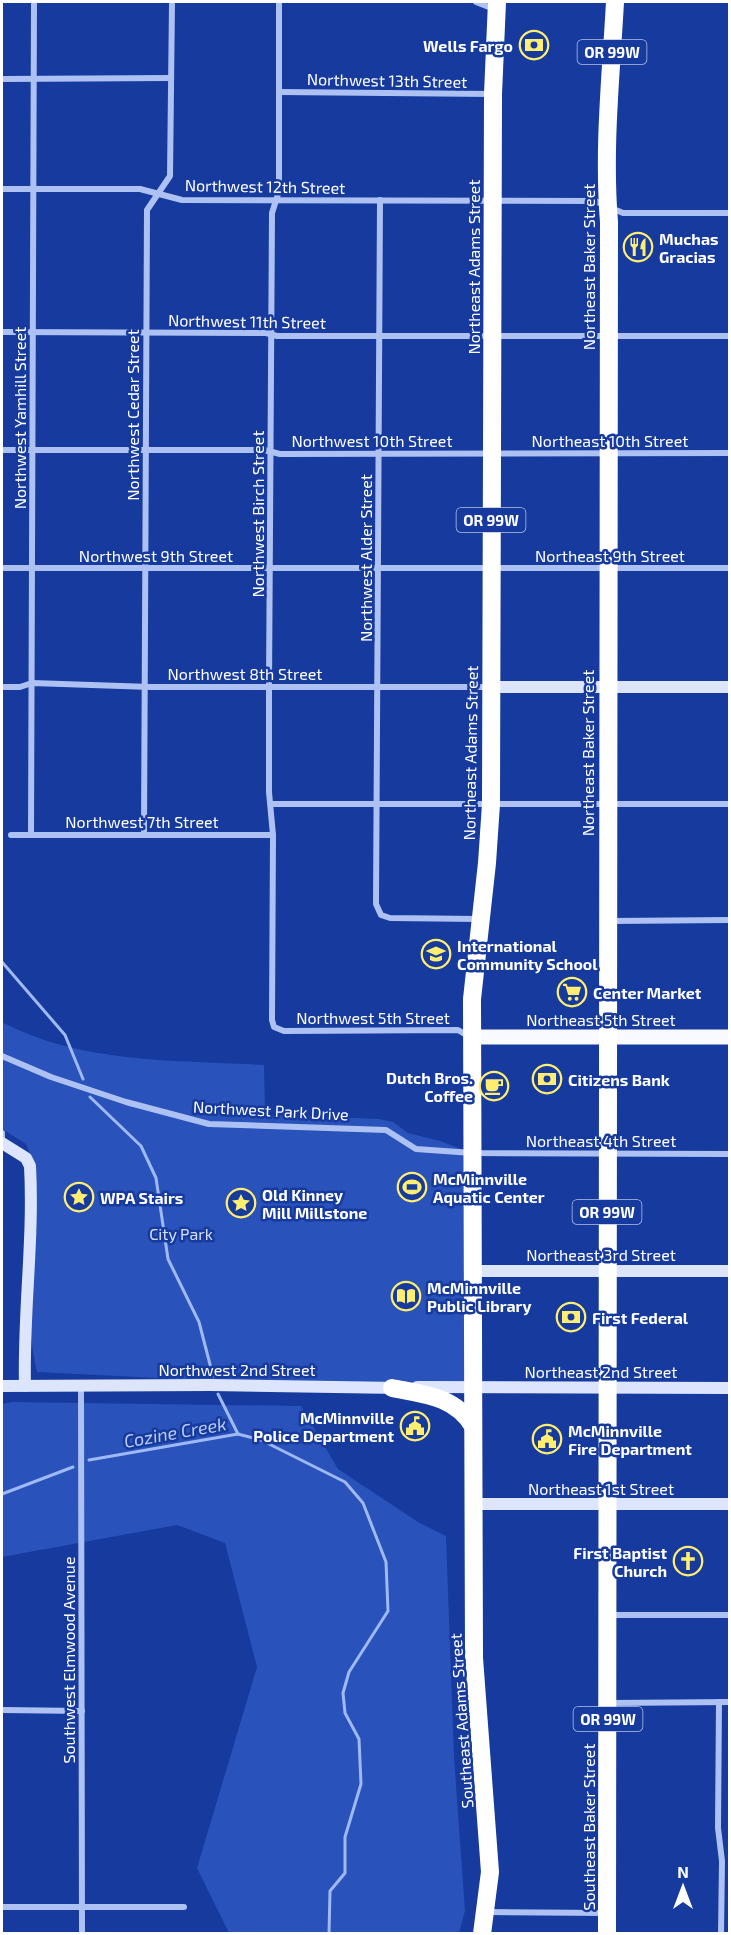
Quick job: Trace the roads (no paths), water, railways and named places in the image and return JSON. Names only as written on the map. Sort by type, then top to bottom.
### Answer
[{"type":"highway","points":[[604,2],[604,61],[609,102]]},
{"type":"highway","name":"Northeast Baker Street","points":[[607,1504],[607,336],[609,102],[615,2]]},
{"type":"highway","name":"Northeast Adams Street","points":[[473,1504],[472,1037],[474,966],[481,919],[490,804],[493,94],[496,5]]},
{"type":"highway","points":[[392,1388],[453,1403],[462,1410],[473,1426]]},
{"type":"highway","name":"Southeast Adams Street","points":[[473,1504],[474,1658],[490,1872],[482,1934]]},
{"type":"highway","name":"Southeast Baker Street","points":[[607,1504],[607,1934]]},
{"type":"main road","name":"Northeast 5th Street","points":[[472,1037],[729,1037]]},
{"type":"street","name":"Northwest Yamhill Street","points":[[31,835],[34,2]]},
{"type":"street","name":"Northwest Cedar Street","points":[[144,835],[147,210],[170,176],[172,2]]},
{"type":"street","name":"Northwest Birch Street","points":[[274,1027],[270,568],[272,213],[279,191],[279,2]]},
{"type":"street","points":[[476,2],[496,5]]},
{"type":"street","points":[[2,79],[171,78]]},
{"type":"street","name":"Northwest 13th Street","points":[[280,92],[493,94]]},
{"type":"street","name":"Northwest 12th Street","points":[[2,189],[140,189],[182,200],[595,201],[623,213],[729,213]]},
{"type":"street","name":"Northwest Alder Street","points":[[380,200],[376,904],[381,915],[390,918],[481,919]]},
{"type":"street","name":"Northwest 11th Street","points":[[2,332],[380,336],[729,336]]},
{"type":"street","name":"Northwest 10th Street","points":[[2,450],[491,453]]},
{"type":"street","name":"Northeast 10th Street","points":[[491,453],[729,453]]},
{"type":"street","name":"Northwest 9th Street","points":[[2,568],[491,568]]},
{"type":"street","name":"Northeast 9th Street","points":[[491,568],[729,568]]},
{"type":"street","name":"Northwest 8th Street","points":[[2,687],[21,687],[32,682],[270,687],[490,687]]},
{"type":"street","points":[[490,687],[729,687]]},
{"type":"street","points":[[271,804],[729,804]]},
{"type":"street","name":"Northwest 7th Street","points":[[11,835],[273,835]]},
{"type":"street","points":[[607,921],[729,920]]},
{"type":"street","name":"Northwest 5th Street","points":[[274,1027],[284,1030],[458,1030],[472,1037]]},
{"type":"street","name":"Northwest Park Drive","points":[[2,1056],[51,1077],[209,1124],[386,1130],[416,1149],[472,1154]]},
{"type":"street","points":[[2,1133],[2,1141],[26,1158],[31,1183],[30,1250],[24,1323],[25,1386]]},
{"type":"street","name":"Northeast 4th Street","points":[[472,1154],[729,1154]]},
{"type":"street","name":"Northeast 3rd Street","points":[[472,1271],[729,1271]]},
{"type":"street","name":"Northwest 2nd Street","points":[[2,1386],[473,1387]]},
{"type":"street","name":"Southwest Elmwood Avenue","points":[[81,1386],[82,1934]]},
{"type":"street","name":"Northeast 2nd Street","points":[[473,1387],[729,1388]]},
{"type":"street","name":"Northeast 1st Street","points":[[473,1504],[729,1504]]},
{"type":"street","points":[[608,1615],[729,1615]]},
{"type":"street","points":[[719,1702],[718,1828],[722,1861],[721,1934]]},
{"type":"street","points":[[608,1703],[729,1702]]},
{"type":"street","points":[[2,1710],[82,1711]]},
{"type":"street","points":[[2,1907],[184,1907]]},
{"type":"street","points":[[486,1912],[607,1913]]},
{"type":"waterway","points":[[2,962],[65,1035],[83,1079]]},
{"type":"waterway","points":[[90,1097],[141,1146],[156,1178],[168,1259],[199,1322],[213,1376]]},
{"type":"waterway","points":[[218,1394],[238,1434]]},
{"type":"waterway","name":"Cozine Creek","points":[[89,1460],[238,1434],[261,1440],[345,1482],[363,1503],[386,1562],[388,1611],[349,1672],[343,1693],[345,1713],[359,1739],[361,1784],[345,1837],[345,1873],[330,1891],[329,1934]]},
{"type":"waterway","name":"Cozine Creek","points":[[2,1494],[73,1467]]},
{"type":"place","name":"Wells Fargo","points":[[534,45]]},
{"type":"place","name":"Muchas Gracias","points":[[638,247]]},
{"type":"place","name":"International Community School","points":[[436,954]]},
{"type":"place","name":"Center Market","points":[[572,992]]},
{"type":"place","name":"Citizens Bank","points":[[547,1079]]},
{"type":"place","name":"Dutch Bros. Coffee","points":[[494,1086]]},
{"type":"place","name":"McMinnville Aquatic Center","points":[[412,1187]]},
{"type":"place","name":"WPA Stairs","points":[[79,1197]]},
{"type":"place","name":"Old Kinney Mill Millstone","points":[[241,1203]]},
{"type":"place","name":"McMinnville Public Library","points":[[406,1296]]},
{"type":"place","name":"First Federal","points":[[571,1317]]},
{"type":"place","name":"McMinnville Police Department","points":[[415,1426]]},
{"type":"place","name":"McMinnville Fire Department","points":[[547,1439]]},
{"type":"place","name":"First Baptist Church","points":[[688,1561]]},
{"type":"park label","name":"City Park","points":[[181,1233]]}]
